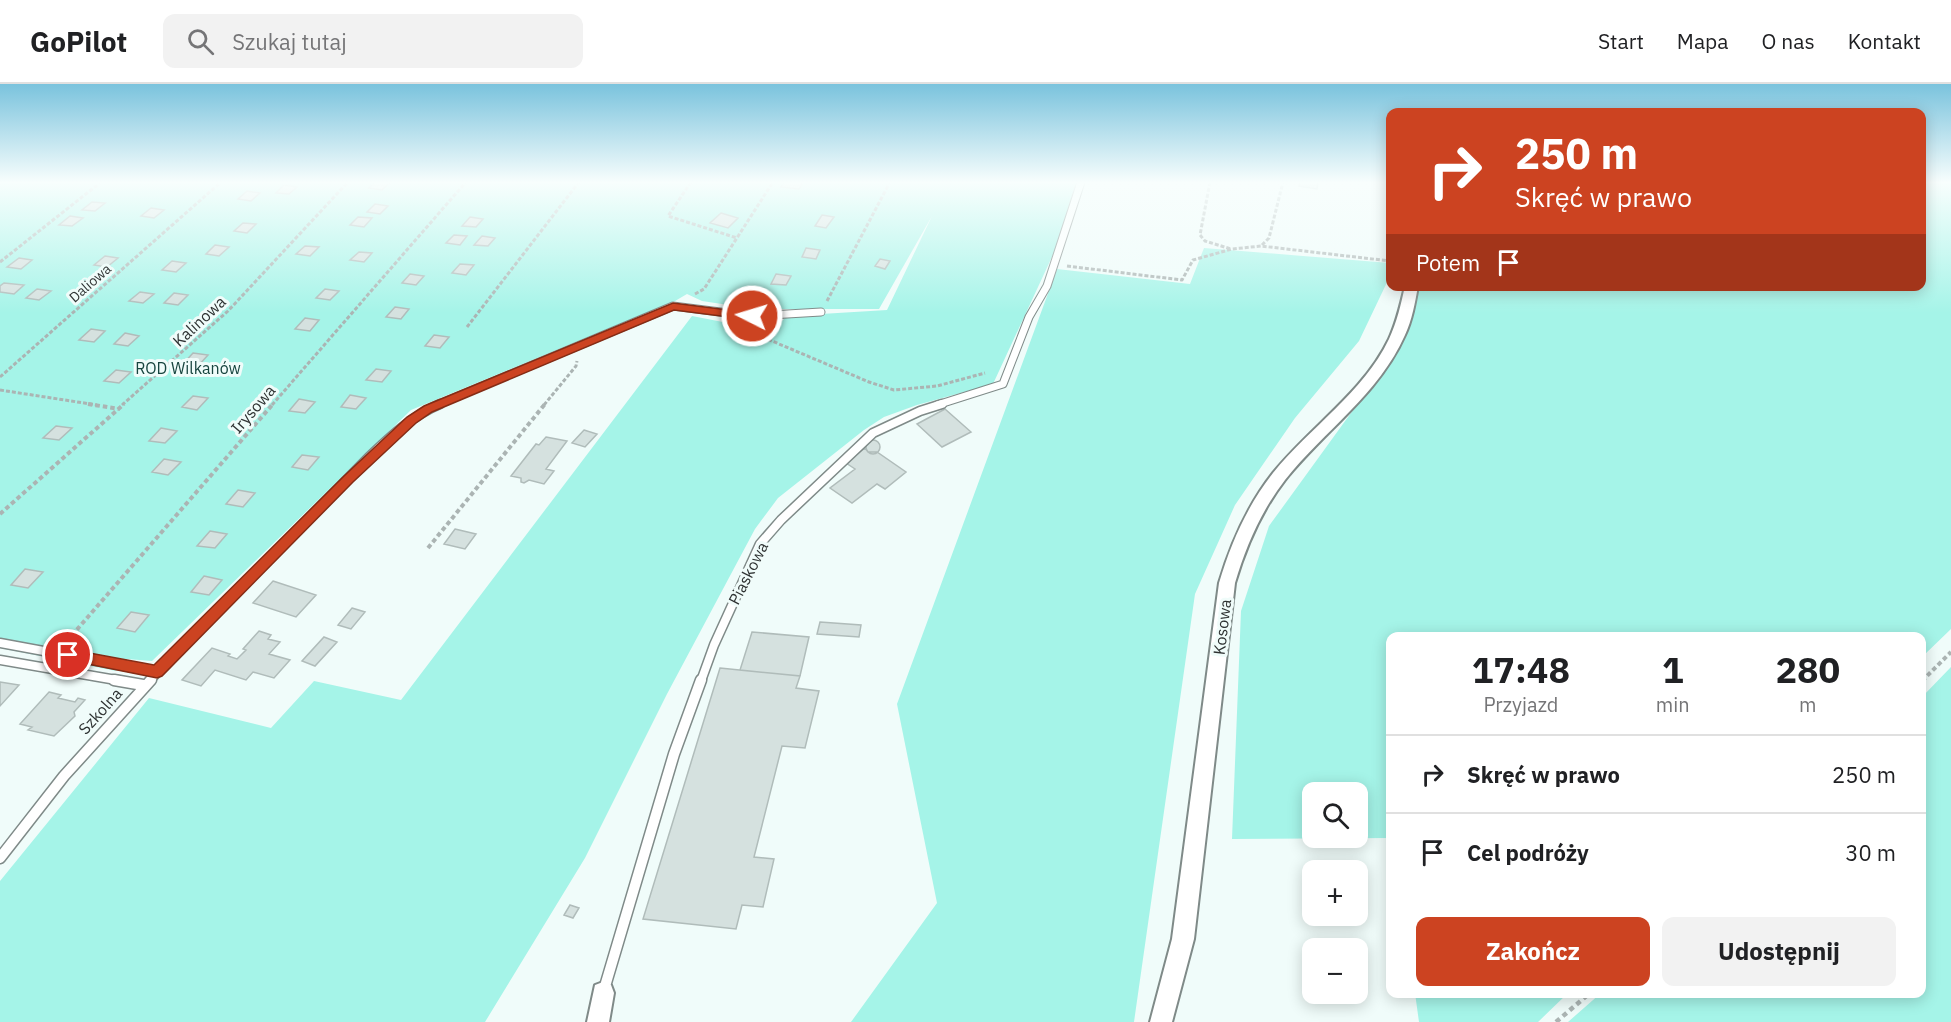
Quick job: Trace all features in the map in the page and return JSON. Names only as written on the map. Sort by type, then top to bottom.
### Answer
[{"type":"street","name":"Kosowa","points":[[1161,1022],[1183,939],[1227,583],[1236,550],[1260,504],[1281,475],[1361,390],[1381,365],[1395,342],[1410,291]]},
{"type":"street","name":"Piaskowa","points":[[598,1022],[603,993]]},
{"type":"lane","name":"Piaskowa","points":[[603,993],[674,754],[714,645],[760,544],[781,520],[873,433],[890,423],[920,411],[1004,384],[1008,368],[1029,317],[1047,286],[1066,226]]},
{"type":"lane","points":[[673,306],[752,316],[821,312]]},
{"type":"lane","name":"Szkolna","points":[[0,858],[34,811],[143,686],[348,479],[411,420],[428,409],[673,306]]},
{"type":"lane","points":[[0,643],[157,672]]},
{"type":"lane","points":[[0,660],[143,686]]},
{"type":"path","points":[[0,262],[46,226]]},
{"type":"path","name":"Daliowa","points":[[0,376],[171,226]]},
{"type":"path","name":"Kalinowa","points":[[0,514],[228,311],[307,226]]},
{"type":"path","name":"Irysowa","points":[[57,652],[428,226]]},
{"type":"path","points":[[467,327],[545,226]]},
{"type":"path","points":[[699,226],[737,238]]},
{"type":"path","points":[[673,306],[704,289],[745,226]]},
{"type":"path","points":[[821,312],[867,226]]},
{"type":"path","points":[[1202,226],[1200,235],[1206,241],[1232,249]]},
{"type":"path","points":[[1261,246],[1269,238],[1272,226]]},
{"type":"path","points":[[1053,265],[1182,280],[1193,260],[1232,249],[1261,246],[1386,261]]},
{"type":"path","points":[[716,313],[798,353],[868,382],[894,390],[937,386],[1008,368]]},
{"type":"path","points":[[428,548],[576,366],[577,357],[568,350]]},
{"type":"path","points":[[0,390],[120,409]]},
{"type":"path","points":[[1926,677],[1951,652]]},
{"type":"path","points":[[1556,1022],[1584,998]]},
{"type":"green space","name":"ROD Wilkanów","points":[[0,226],[926,226],[879,309],[755,309],[702,301],[687,294],[675,301],[411,410],[152,661],[127,659],[116,671],[0,648]]},
{"type":"green space","points":[[927,226],[1063,226],[1057,246],[993,384],[917,405],[884,417],[864,430],[778,498],[755,529],[667,694],[585,858],[485,1022],[0,1022],[0,881],[149,698],[271,728],[314,681],[401,700],[692,316],[769,331],[788,316],[887,310]]},
{"type":"green space","points":[[1926,226],[1951,226],[1951,629],[1926,653],[1926,632],[1386,632],[1386,838],[1368,838],[1368,782],[1302,782],[1302,839],[1232,839],[1241,611],[1269,526],[1406,337],[1416,291],[1926,291]]},
{"type":"green space","points":[[1204,248],[1386,263],[1386,284],[1359,341],[1295,418],[1235,505],[1195,594],[1134,1022],[851,1022],[937,903],[897,704],[1057,269],[1190,284]]},
{"type":"green space","points":[[1951,667],[1951,1022],[1568,1022],[1595,998],[1926,998],[1926,693]]},
{"type":"green space","points":[[1416,998],[1563,998],[1538,1022],[1419,1022]]},
{"type":"building","points":[[240,226],[254,226],[247,233],[234,231]]},
{"type":"building","points":[[454,235],[467,236],[460,245],[446,243]]},
{"type":"building","points":[[482,236],[495,238],[488,246],[474,245]]},
{"type":"building","points":[[215,245],[229,247],[219,256],[206,254]]},
{"type":"building","points":[[305,246],[319,247],[310,256],[296,254]]},
{"type":"building","points":[[806,248],[820,250],[816,259],[802,257]]},
{"type":"building","points":[[359,252],[372,253],[364,262],[350,260]]},
{"type":"building","points":[[105,256],[118,258],[107,267],[94,265]]},
{"type":"building","points":[[19,258],[32,260],[21,269],[7,267]]},
{"type":"building","points":[[880,259],[890,261],[885,269],[875,266]]},
{"type":"building","points":[[172,261],[186,263],[176,272],[162,270]]},
{"type":"building","points":[[460,264],[474,265],[466,275],[452,273]]},
{"type":"building","points":[[410,274],[424,276],[416,285],[402,283]]},
{"type":"building","points":[[776,274],[791,276],[786,285],[771,284]]},
{"type":"building","points":[[4,283],[24,285],[14,294],[0,292],[0,286]]},
{"type":"building","points":[[37,289],[51,291],[39,300],[26,298]]},
{"type":"building","points":[[325,289],[339,291],[330,300],[316,298]]},
{"type":"building","points":[[140,292],[154,294],[143,303],[129,301]]},
{"type":"building","points":[[174,293],[188,295],[178,305],[164,303]]},
{"type":"building","points":[[395,307],[409,309],[401,319],[386,317]]},
{"type":"building","points":[[305,318],[319,320],[310,331],[295,329]]},
{"type":"building","points":[[91,329],[105,331],[94,342],[79,340]]},
{"type":"building","points":[[125,333],[139,336],[128,346],[114,344]]},
{"type":"building","points":[[434,335],[449,337],[440,348],[425,346]]},
{"type":"building","points":[[193,353],[208,355],[198,366],[183,364]]},
{"type":"building","points":[[376,369],[391,371],[382,382],[366,380]]},
{"type":"building","points":[[116,370],[131,372],[119,383],[104,381]]},
{"type":"building","points":[[350,395],[366,398],[356,409],[341,407]]},
{"type":"building","points":[[193,396],[208,398],[197,410],[182,407]]},
{"type":"building","points":[[299,399],[315,402],[305,413],[289,411]]},
{"type":"building","points":[[945,409],[971,432],[942,447],[917,424]]},
{"type":"building","points":[[56,426],[72,428],[59,440],[43,438]]},
{"type":"building","points":[[161,428],[177,431],[165,443],[149,441]]},
{"type":"building","points":[[584,430],[597,434],[585,447],[572,443]]},
{"type":"building","points":[[546,437],[567,441],[546,469],[554,471],[544,484],[529,480],[524,483],[521,482],[521,478],[511,476],[536,444],[539,445]]},
{"type":"building","points":[[873,440],[878,442],[880,447],[878,452],[873,454],[868,452],[866,447],[868,442]]},
{"type":"building","points":[[865,448],[868,452],[877,452],[906,472],[885,489],[877,484],[852,503],[830,488],[855,469],[846,463]]},
{"type":"building","points":[[302,455],[319,457],[308,470],[292,467]]},
{"type":"building","points":[[164,459],[181,462],[168,475],[152,472]]},
{"type":"building","points":[[238,490],[255,493],[243,507],[226,504]]},
{"type":"building","points":[[455,529],[476,534],[465,549],[444,544]]},
{"type":"building","points":[[210,531],[227,534],[215,548],[197,546]]},
{"type":"building","points":[[25,569],[43,572],[28,588],[11,585]]},
{"type":"building","points":[[204,576],[222,580],[209,595],[191,592]]},
{"type":"building","points":[[273,581],[316,595],[296,617],[253,603]]},
{"type":"building","points":[[352,608],[365,612],[351,629],[338,625]]},
{"type":"building","points":[[131,612],[149,615],[135,632],[117,628]]},
{"type":"building","points":[[820,622],[861,625],[859,637],[817,634]]},
{"type":"building","points":[[259,631],[271,635],[268,639],[280,642],[269,654],[290,660],[274,678],[253,672],[246,680],[215,670],[201,686],[182,680],[212,648],[237,659]]},
{"type":"building","points":[[752,632],[809,637],[800,676],[740,670]]},
{"type":"building","points":[[324,637],[337,642],[315,666],[302,661]]},
{"type":"building","points":[[720,668],[800,676],[796,688],[819,691],[805,748],[782,746],[754,857],[774,859],[763,907],[742,905],[736,929],[643,919]]},
{"type":"building","points":[[0,682],[19,685],[0,706]]},
{"type":"building","points":[[49,692],[61,695],[58,698],[75,702],[78,698],[85,700],[74,712],[75,716],[54,736],[28,730],[32,727],[20,724]]},
{"type":"building","points":[[570,905],[579,908],[573,918],[564,915]]},
{"type":"route","points":[[68,655],[157,672],[387,441],[428,409],[673,306],[752,316]]}]
